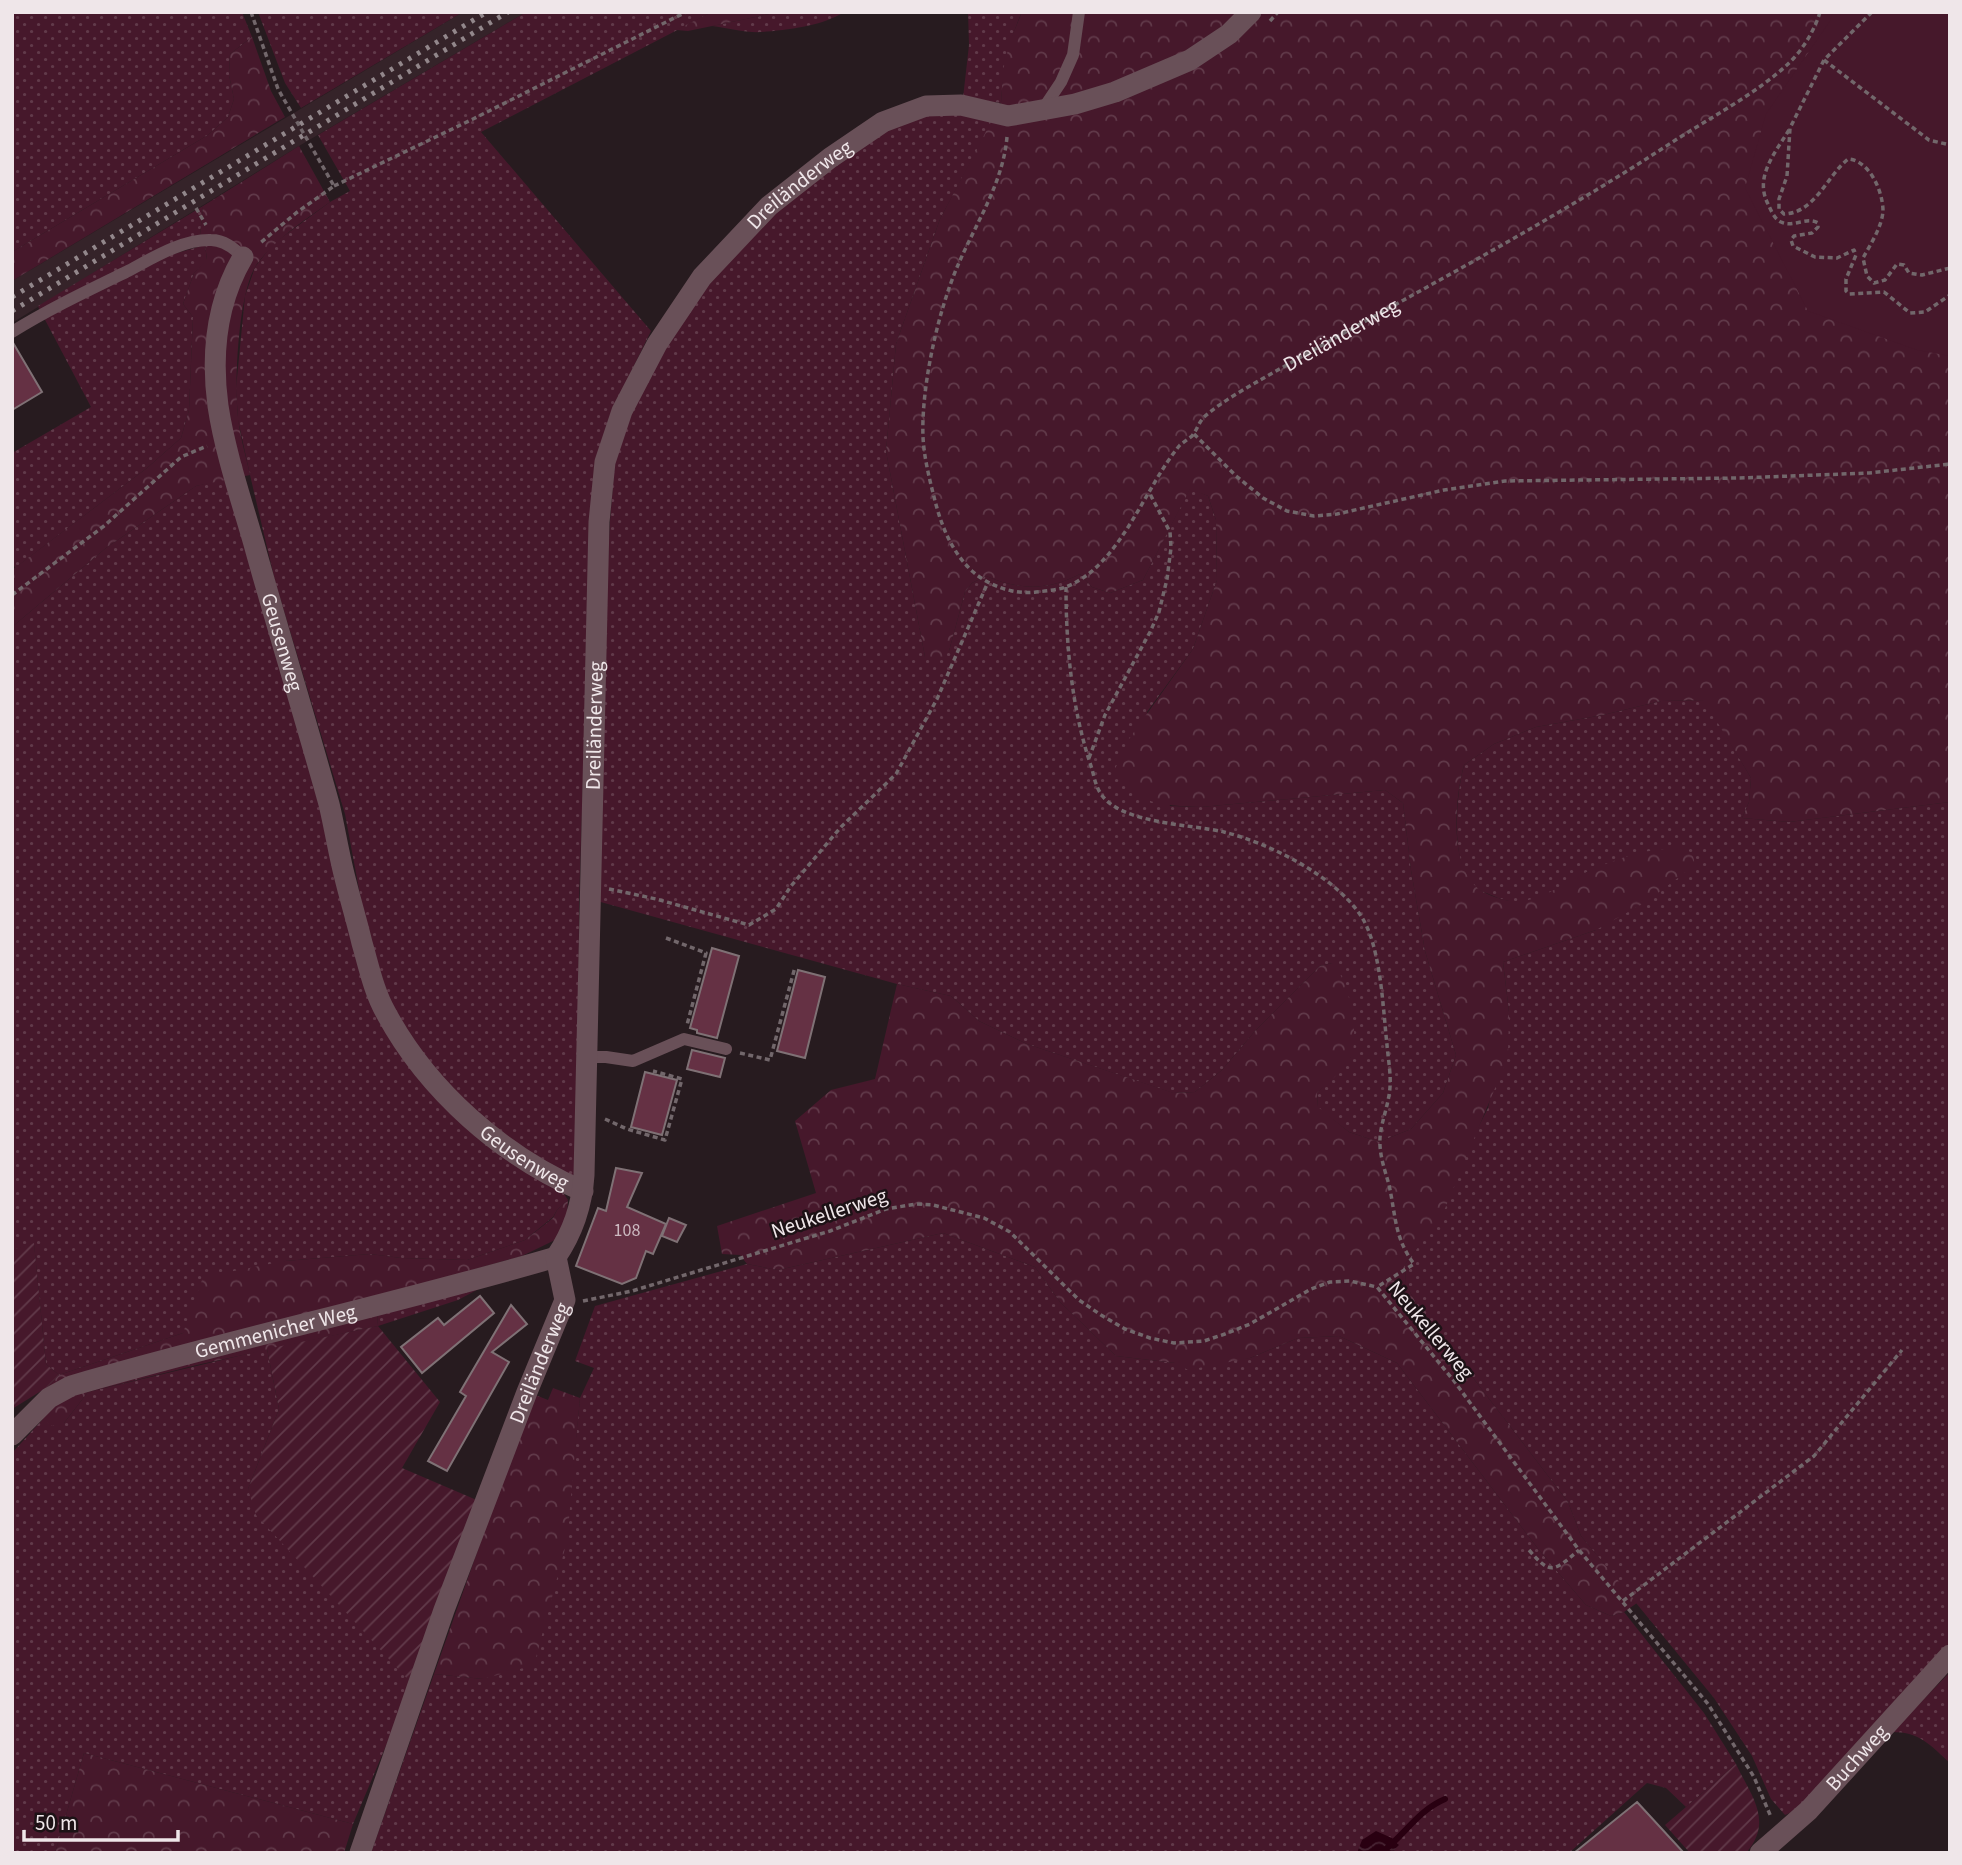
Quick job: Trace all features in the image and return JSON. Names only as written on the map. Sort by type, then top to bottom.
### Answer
[{"type":"street","points":[[1008,116],[1102,96],[1155,77],[1190,60],[1229,34],[1251,12]]},
{"type":"street","name":"Dreiländerweg","points":[[360,1853],[444,1610],[531,1381],[565,1300],[556,1257],[576,1222],[583,1191],[599,522],[605,462],[622,411],[657,344],[702,277],[769,206],[830,158],[883,122],[926,106],[961,105],[1008,116]]},
{"type":"street","name":"Geusenweg","points":[[243,257],[229,286],[215,339],[218,406],[242,502],[329,806],[345,881],[373,984],[406,1046],[458,1107],[512,1151],[557,1179],[583,1191]]},
{"type":"street","name":"Gemmenicher Weg","points":[[12,1435],[49,1398],[71,1386],[264,1333],[449,1289],[556,1257]]},
{"type":"street","name":"Buchweg","points":[[1760,1853],[1808,1810],[1950,1656]]},
{"type":"lane","points":[[1043,110],[1061,82],[1073,55],[1079,12]]},
{"type":"lane","points":[[12,332],[68,300],[160,255],[197,241],[213,239],[231,245],[243,257]]},
{"type":"lane","points":[[587,1058],[606,1057],[633,1061],[684,1039],[726,1049]]},
{"type":"path","points":[[251,12],[278,89],[334,186]]},
{"type":"path","points":[[243,257],[334,186],[686,12]]},
{"type":"path","name":"Dreiländerweg","points":[[1008,116],[1006,154],[986,206],[956,268],[936,335],[923,409],[925,461],[939,517],[949,542],[971,570],[988,582],[1006,590],[1028,593],[1066,587],[1086,576],[1109,553],[1177,450],[1184,440],[1194,434],[1201,420],[1246,389],[1525,232],[1631,169],[1758,86],[1788,64],[1806,41],[1818,21],[1820,12]]},
{"type":"path","points":[[1872,12],[1824,60],[1790,128],[1767,166],[1762,189],[1774,216],[1780,222],[1810,220],[1818,223],[1812,233],[1794,236],[1791,240],[1793,246],[1815,257],[1837,258],[1854,250],[1857,253],[1846,279],[1846,291],[1849,294],[1884,292],[1910,313],[1925,312],[1950,295]]},
{"type":"path","points":[[1824,60],[1928,140],[1950,145]]},
{"type":"path","points":[[1790,128],[1787,176],[1779,199],[1779,209],[1784,214],[1795,213],[1803,208],[1818,195],[1838,166],[1848,159],[1856,159],[1866,165],[1877,187],[1883,211],[1875,236],[1863,258],[1867,276],[1874,283],[1885,279],[1897,264],[1904,265],[1909,273],[1922,275],[1950,268]]},
{"type":"path","points":[[1194,434],[1236,476],[1263,498],[1287,511],[1314,516],[1337,514],[1444,490],[1505,481],[1739,478],[1869,473],[1950,464]]},
{"type":"path","points":[[12,595],[104,526],[181,457],[194,450]]},
{"type":"path","points":[[1088,759],[1105,715],[1159,612],[1171,548],[1170,532],[1149,492]]},
{"type":"path","points":[[590,886],[656,899],[749,925],[765,918],[776,909],[791,886],[841,827],[896,774],[937,699],[988,582]]},
{"type":"path","points":[[1066,587],[1067,640],[1071,671],[1088,759],[1100,793],[1112,806],[1142,818],[1227,833],[1267,848],[1303,865],[1340,892],[1361,916],[1378,967],[1387,1048],[1390,1087],[1380,1137],[1382,1162],[1389,1185],[1396,1232],[1415,1264],[1377,1287]]},
{"type":"path","points":[[666,938],[706,953],[684,1039]]},
{"type":"path","points":[[726,1049],[770,1060],[795,967]]},
{"type":"path","points":[[586,1117],[605,1119],[627,1129],[665,1140],[682,1079],[640,1068],[633,1061]]},
{"type":"path","name":"Neukellerweg","points":[[565,1300],[599,1299],[632,1291],[831,1231],[886,1209],[916,1204],[933,1205],[984,1218],[1010,1232],[1090,1308],[1125,1329],[1174,1343],[1205,1341],[1225,1334],[1250,1324],[1311,1289],[1330,1282],[1350,1280],[1377,1287],[1454,1381],[1579,1550],[1708,1704],[1754,1777],[1779,1835]]},
{"type":"path","points":[[1623,1601],[1814,1456],[1902,1350]]},
{"type":"path","points":[[1529,1550],[1542,1566],[1549,1568],[1562,1564],[1579,1550]]},
{"type":"shaded area","points":[[463,12],[526,12],[299,146],[12,323],[12,281]]},
{"type":"green space","points":[[12,12],[242,12],[252,37],[230,54],[229,75],[234,99],[228,117],[208,135],[12,252]]},
{"type":"green space","points":[[258,12],[463,12],[301,108],[285,83]]},
{"type":"green space","points":[[526,12],[712,12],[481,132],[651,331],[612,411],[586,689],[579,902],[578,1174],[567,1176],[518,1148],[456,1096],[410,1041],[383,995],[367,932],[345,814],[275,581],[238,420],[236,388],[245,296],[255,267],[273,244],[330,202],[350,191],[318,135]]},
{"type":"green space","points":[[712,12],[779,12],[688,31],[676,30]]},
{"type":"green space","points":[[779,12],[844,12],[815,24],[772,31],[750,32],[712,26]]},
{"type":"green space","points":[[968,12],[1022,12],[1007,57],[1001,103],[963,98],[969,45]]},
{"type":"green space","points":[[1022,12],[1950,12],[1950,802],[1789,822],[1742,818],[1749,802],[1751,778],[1704,700],[1661,701],[1536,727],[1494,744],[1464,765],[1461,777],[1456,821],[1462,863],[1476,887],[1495,897],[1508,901],[1533,899],[1601,866],[1649,851],[1687,849],[1693,856],[1695,865],[1646,902],[1596,930],[1503,962],[1509,1012],[1508,1057],[1441,1218],[1405,1264],[1406,1285],[1418,1306],[1568,1502],[1581,1536],[1637,1603],[1624,1612],[1611,1616],[1586,1605],[1539,1550],[1397,1363],[1339,1336],[1298,1338],[1250,1358],[1188,1370],[1175,1363],[1116,1356],[1060,1302],[1035,1267],[943,1233],[778,1270],[747,1264],[740,1255],[722,1254],[717,1226],[816,1193],[795,1121],[831,1090],[875,1079],[897,984],[951,996],[979,1021],[1027,1044],[1174,1093],[1195,1092],[1222,1070],[1255,1031],[1320,966],[1332,963],[1338,970],[1348,994],[1353,1022],[1353,1048],[1346,1066],[1317,1093],[1318,1107],[1349,1132],[1379,1142],[1411,1129],[1443,1093],[1456,1055],[1425,951],[1403,803],[1385,790],[1201,807],[1162,804],[1133,791],[1114,771],[1129,739],[1193,649],[1217,580],[1216,520],[1208,496],[1190,489],[1143,580],[1110,593],[1092,587],[1080,574],[1068,580],[1033,587],[1010,584],[986,576],[972,583],[965,592],[949,651],[935,664],[925,657],[886,451],[896,344],[940,219],[1001,103],[1003,70],[1010,41]]},
{"type":"green space","points":[[1833,12],[1950,12],[1950,356],[1917,350],[1808,311],[1745,188],[1766,114],[1830,21]]},
{"type":"green space","points":[[252,37],[271,91],[285,117],[12,281],[12,252],[208,135],[228,117],[234,99],[229,75],[230,54]]},
{"type":"green space","points":[[968,111],[993,120],[940,219],[896,344],[886,451],[925,657],[949,651],[965,592],[972,583],[986,576],[1010,584],[1045,586],[1080,574],[1092,587],[1110,593],[1143,580],[1190,488],[1208,496],[1216,520],[1217,580],[1193,649],[1147,712],[1170,806],[1201,807],[1385,790],[1403,803],[1425,951],[1456,1055],[1443,1093],[1411,1129],[1379,1142],[1349,1132],[1318,1108],[1317,1093],[1351,1057],[1332,963],[1320,966],[1255,1031],[1222,1070],[1195,1092],[1173,1093],[1027,1044],[979,1021],[951,996],[897,984],[597,901],[602,689],[610,521],[615,461],[627,413],[662,347],[709,280],[774,212],[885,128],[924,112]]},
{"type":"green space","points":[[299,146],[330,202],[273,246],[257,264],[245,295],[239,338],[237,402],[250,475],[196,486],[106,548],[12,627],[12,570],[147,468],[181,438],[189,410],[193,317],[183,304],[194,273],[207,259],[205,245],[200,236],[203,206]]},
{"type":"green space","points":[[203,206],[200,236],[40,311],[38,306]]},
{"type":"green space","points":[[205,245],[207,260],[194,273],[183,304],[193,317],[189,410],[181,438],[147,468],[15,568],[12,560],[12,453],[91,407],[43,316],[163,257]]},
{"type":"green space","points":[[228,478],[374,1003],[508,1161],[564,1194],[568,1200],[553,1217],[525,1240],[467,1260],[370,1254],[285,1261],[183,1333],[59,1375],[46,1364],[34,1244],[12,1250],[12,627],[106,548],[196,486]]},
{"type":"green space","points":[[1705,700],[1751,778],[1749,802],[1742,818],[1789,822],[1950,802],[1950,1643],[1797,1810],[1785,1815],[1771,1799],[1752,1756],[1714,1698],[1581,1536],[1568,1502],[1418,1306],[1406,1285],[1405,1264],[1418,1247],[1488,1108],[1509,1012],[1503,962],[1596,930],[1589,871],[1549,894],[1522,902],[1506,900],[1481,891],[1467,878],[1458,848],[1457,830],[1464,765],[1494,744],[1536,727],[1661,701]]},
{"type":"green space","points":[[568,1200],[566,1224],[555,1240],[522,1256],[376,1297],[378,1326],[201,1364],[88,1392],[64,1423],[52,1426],[43,1419],[46,1388],[59,1375],[183,1333],[203,1277],[285,1261],[370,1254],[467,1260],[525,1240],[553,1218]]},
{"type":"green space","points":[[943,1233],[1035,1267],[1060,1302],[1116,1356],[1175,1363],[1250,1358],[1298,1338],[1339,1336],[1397,1363],[1539,1550],[1586,1605],[1611,1616],[1624,1612],[1704,1713],[1736,1764],[1686,1807],[1666,1788],[1647,1783],[1569,1853],[371,1853],[434,1674],[483,1679],[573,1468],[580,1398],[594,1368],[575,1361],[595,1306],[747,1264],[778,1270]]},
{"type":"green space","points":[[34,1243],[46,1364],[59,1375],[46,1388],[12,1409],[12,1250]]},
{"type":"green space","points":[[490,1283],[458,1300],[378,1326],[377,1312]]},
{"type":"green space","points":[[378,1326],[440,1402],[402,1468],[479,1501],[412,1684],[256,1515],[248,1489],[279,1409],[267,1349]]},
{"type":"green space","points":[[267,1349],[279,1409],[248,1489],[412,1684],[353,1824],[84,1753],[55,1853],[12,1853],[12,1453],[43,1419],[64,1423],[88,1392]]},
{"type":"green space","points":[[553,1388],[580,1398],[567,1541],[534,1665],[483,1679],[434,1674],[533,1394],[548,1400]]},
{"type":"green space","points":[[1950,1672],[1950,1763],[1917,1737],[1892,1732]]},
{"type":"green space","points":[[84,1753],[353,1824],[344,1853],[55,1853]]},
{"type":"green space","points":[[1736,1764],[1757,1809],[1758,1830],[1754,1841],[1746,1853],[1690,1853],[1665,1825]]},
{"type":"water","points":[[1376,1831],[1392,1838],[1399,1845],[1392,1853],[1357,1853],[1362,1840]]},
{"type":"building","points":[[12,341],[42,392],[12,410]]},
{"type":"building","points":[[712,948],[739,956],[717,1038],[697,1033],[697,1030],[690,1028]]},
{"type":"building","points":[[798,970],[825,977],[805,1058],[777,1051]]},
{"type":"building","points":[[692,1050],[725,1058],[720,1077],[687,1069]]},
{"type":"building","points":[[645,1072],[677,1080],[662,1135],[631,1127]]},
{"type":"building","points":[[616,1168],[642,1173],[627,1207],[666,1224],[653,1254],[646,1251],[636,1278],[622,1284],[576,1266],[598,1208],[606,1211]]},
{"type":"building","points":[[669,1218],[686,1225],[677,1242],[662,1236]]},
{"type":"building","points":[[480,1296],[494,1313],[422,1373],[401,1347],[438,1318],[444,1325]]},
{"type":"building","points":[[511,1305],[527,1324],[492,1352],[509,1362],[447,1471],[428,1461],[466,1396],[460,1392]]},
{"type":"building","points":[[1637,1802],[1684,1853],[1574,1853]]},
{"type":"waterway","points":[[1381,1853],[1427,1810],[1445,1799]]},
{"type":"railway","points":[[12,297],[487,12]]},
{"type":"railway","points":[[12,311],[508,12]]}]
